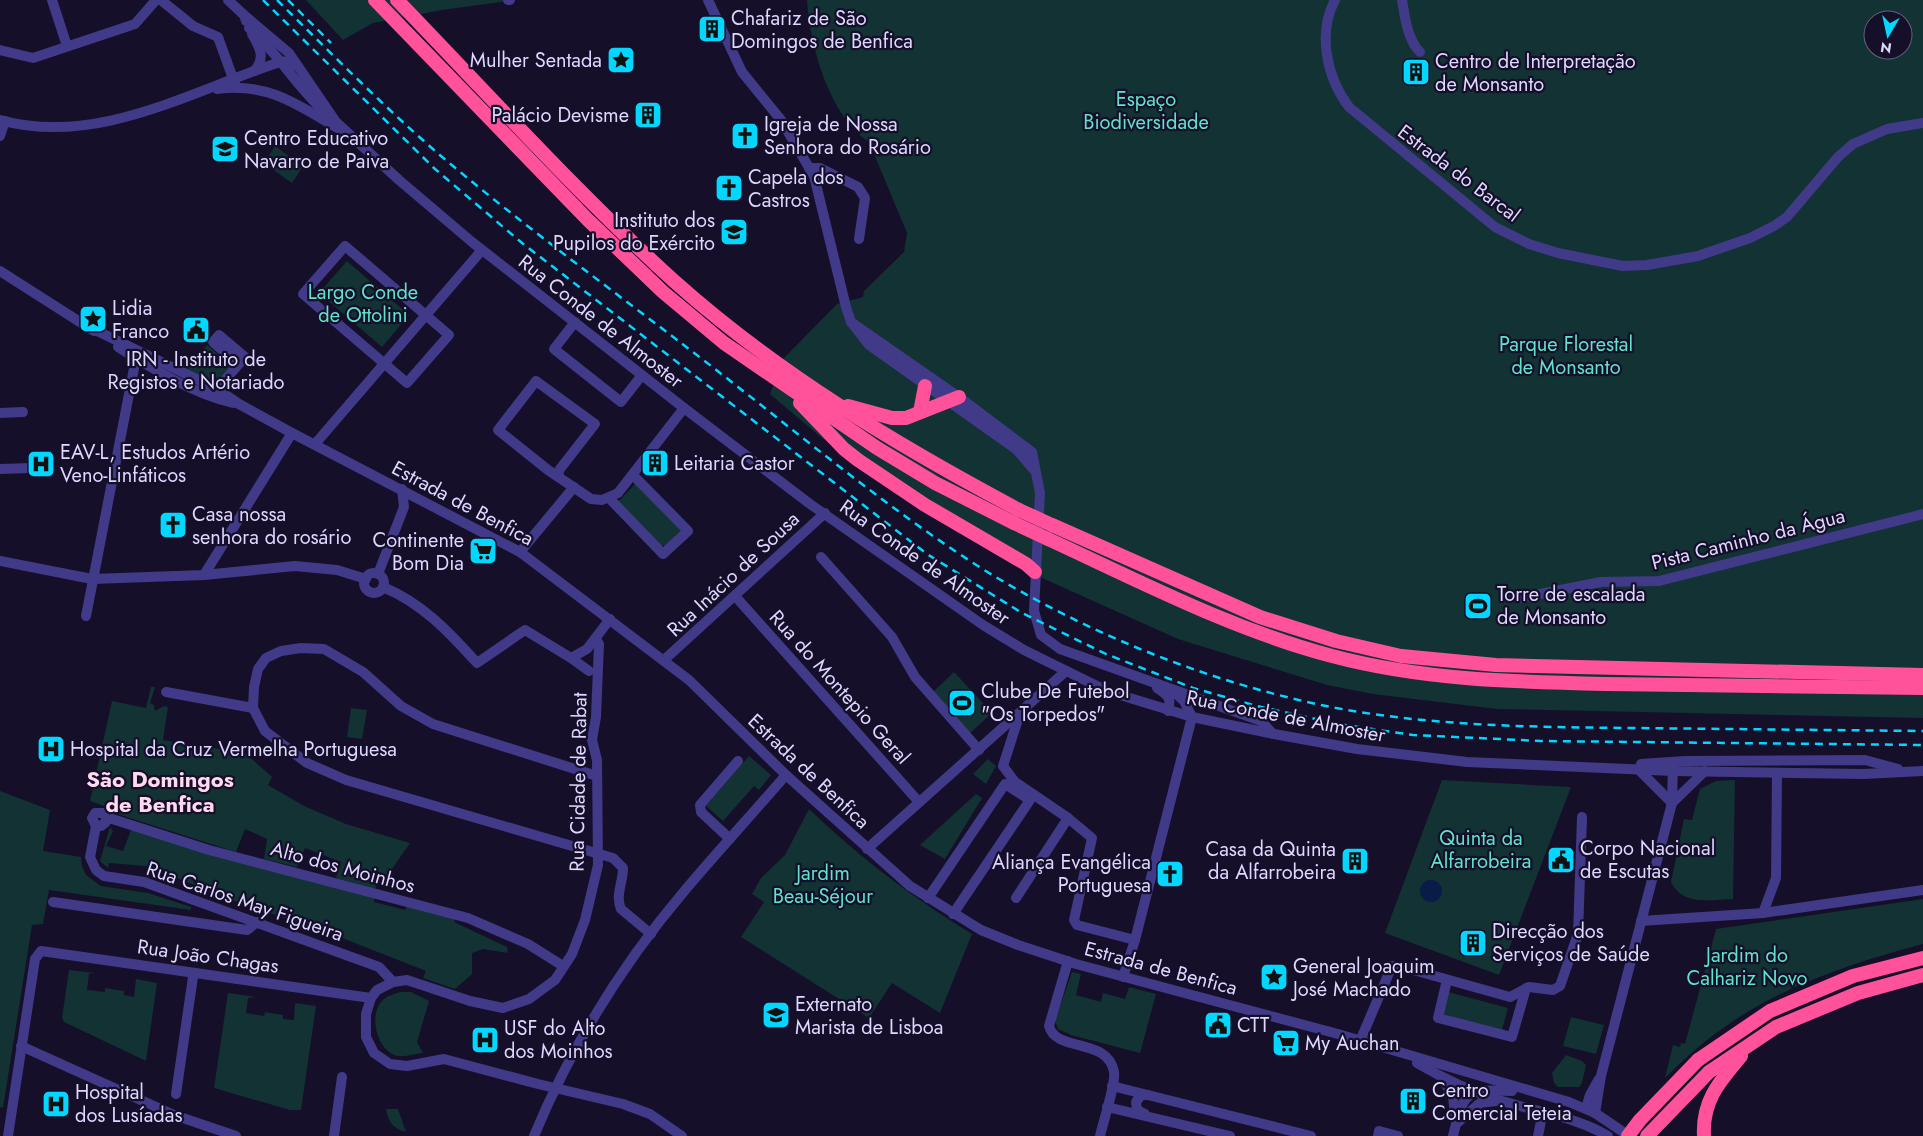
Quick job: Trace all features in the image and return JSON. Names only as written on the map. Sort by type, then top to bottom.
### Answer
[{"type":"highway","points":[[375,0],[588,220],[663,292],[724,343],[784,386],[935,483],[1017,516],[1052,525],[1260,618],[1336,642],[1401,656],[1496,665],[1923,675]]},
{"type":"highway","points":[[397,0],[598,209],[675,282],[734,330],[835,403],[888,438],[1017,516],[1048,540],[1193,606],[1256,631],[1332,656],[1398,670],[1495,682],[1923,688]]},
{"type":"highway","points":[[784,386],[851,455],[925,505],[1026,564],[1035,572]]},
{"type":"highway","points":[[920,412],[925,386]]},
{"type":"highway","points":[[835,403],[892,418],[906,418],[953,399]]},
{"type":"highway","points":[[1625,1133],[1698,1060],[1770,1011],[1853,976],[1923,958]]},
{"type":"highway","points":[[1647,1136],[1709,1072],[1776,1027],[1858,993],[1923,975]]},
{"type":"highway","points":[[1704,1136],[1703,1118],[1711,1095],[1752,1042]]},
{"type":"street","points":[[52,0],[67,46]]},
{"type":"street","points":[[0,50],[33,58],[135,24],[156,0]]},
{"type":"street","points":[[161,0],[193,26],[218,37],[232,79],[236,84],[277,94],[351,136]]},
{"type":"street","name":"Rua Conde de Almoster","points":[[228,0],[289,53],[336,122],[482,250],[684,408],[825,513],[1014,645],[1107,691],[1192,717],[1274,734],[1363,750],[1467,762],[1638,769],[1673,766]]},
{"type":"street","points":[[708,0],[742,72],[781,120],[814,176],[851,322],[869,345],[925,386],[953,399]]},
{"type":"street","name":"Estrada do Barcal","points":[[1335,0],[1326,34],[1327,54],[1335,86],[1349,107],[1495,227],[1529,244],[1558,253],[1622,266],[1664,262],[1723,248],[1750,238],[1787,217],[1838,157],[1853,144],[1887,128],[1923,123]]},
{"type":"street","points":[[1402,0],[1406,22],[1416,48],[1420,52]]},
{"type":"street","points":[[244,15],[261,54],[259,64],[254,71]]},
{"type":"street","points":[[249,28],[264,40],[310,99],[336,122]]},
{"type":"street","points":[[0,136],[2,120],[50,126],[84,125],[114,120],[200,93],[280,62],[290,62],[302,70]]},
{"type":"street","points":[[200,93],[243,87]]},
{"type":"street","points":[[809,168],[820,168],[858,187],[865,198],[859,239]]},
{"type":"street","points":[[345,246],[425,315],[449,335],[407,383],[303,294],[345,246]]},
{"type":"street","points":[[315,444],[482,250]]},
{"type":"street","name":"Estrada de Benfica","points":[[0,270],[136,358],[211,397],[238,404]]},
{"type":"street","points":[[575,322],[554,349],[621,402],[642,375]]},
{"type":"street","points":[[851,322],[953,399],[1032,452],[1038,474],[1040,494],[1034,612],[1038,631],[1047,642],[1060,649],[1261,721],[1274,734]]},
{"type":"street","name":"Estrada de Benfica","points":[[89,327],[216,389],[238,404],[292,433],[520,552],[607,622],[664,660],[689,680],[786,775],[910,886],[981,930],[1018,946],[1068,961],[1360,1041],[1591,1110],[1625,1133]]},
{"type":"street","points":[[86,616],[136,358],[133,348]]},
{"type":"street","points":[[216,389],[238,364]]},
{"type":"street","points":[[558,475],[560,468],[595,424],[536,381],[498,430],[558,475],[574,487],[590,499],[609,498],[618,493],[684,408]]},
{"type":"street","points":[[0,413],[23,412]]},
{"type":"street","points":[[204,575],[292,433]]},
{"type":"street","points":[[0,469],[31,468]]},
{"type":"street","points":[[609,498],[664,554],[688,531],[633,475]]},
{"type":"street","points":[[520,552],[574,487]]},
{"type":"street","points":[[378,574],[404,507],[402,489]]},
{"type":"street","name":"Rua Inácio de Sousa","points":[[664,660],[825,513]]},
{"type":"street","name":"Pista Caminho da Água","points":[[1520,598],[1601,582],[1659,581],[1923,514]]},
{"type":"street","points":[[821,557],[892,637],[915,677],[979,750]]},
{"type":"street","points":[[0,561],[92,579],[204,575],[295,566],[337,570],[366,579]]},
{"type":"street","points":[[370,574],[378,574],[383,578],[383,587],[377,592],[370,592],[365,586],[366,579],[370,574]]},
{"type":"street","name":"Rua Cidade de Rabat","points":[[383,587],[398,593],[423,610],[446,629],[477,663],[525,630],[590,671]]},
{"type":"street","name":"Rua do Montepio Geral","points":[[735,596],[919,802]]},
{"type":"street","points":[[571,658],[587,649],[607,622]]},
{"type":"street","name":"Rua Cidade de Rabat","points":[[394,982],[407,980],[470,1001],[503,1008],[529,999],[555,980],[564,966],[585,920],[599,854],[597,760],[592,740],[596,717],[599,644],[596,639]]},
{"type":"street","points":[[597,776],[433,724],[401,706],[363,672],[346,660],[324,649],[301,648],[281,651],[266,658],[258,669],[254,688],[253,708],[265,731],[307,763],[346,780],[613,858],[623,868],[623,877],[618,895],[620,909],[651,934]]},
{"type":"street","points":[[867,849],[1066,671]]},
{"type":"street","points":[[1146,680],[1169,697],[1168,710]]},
{"type":"street","points":[[1123,977],[1134,945],[1192,717],[1184,701],[1169,688]]},
{"type":"street","points":[[166,692],[253,708]]},
{"type":"street","points":[[1020,713],[1003,766],[1015,782],[1068,818],[1092,838],[1074,920],[1077,925],[1134,945]]},
{"type":"street","points":[[1605,768],[1866,760],[1906,771]]},
{"type":"street","points":[[730,839],[701,812],[700,806],[738,761]]},
{"type":"street","points":[[1673,766],[1705,771],[1778,773],[1864,774],[1923,771]]},
{"type":"street","points":[[1591,1110],[1590,1095],[1601,1076],[1672,803],[1673,766]]},
{"type":"street","points":[[1638,769],[1672,803]]},
{"type":"street","points":[[1672,803],[1705,771]]},
{"type":"street","points":[[1763,913],[1776,878],[1778,773]]},
{"type":"street","points":[[534,1136],[554,1088],[603,1004],[651,934],[685,889],[786,775]]},
{"type":"street","points":[[928,898],[1004,784],[1030,800],[953,914]]},
{"type":"street","name":"Rua Carlos May Figueira","points":[[106,817],[100,812],[95,813],[92,821],[96,826],[90,857],[96,870],[104,876],[144,882],[257,922],[379,967],[394,982]]},
{"type":"street","name":"Alto dos Moinhos","points":[[106,817],[209,850],[468,918],[528,944],[564,966]]},
{"type":"street","points":[[1360,1041],[1390,968],[1399,966],[1510,997],[1533,986],[1553,990],[1560,986],[1578,934],[1582,817]]},
{"type":"street","points":[[1016,898],[1068,818]]},
{"type":"street","points":[[1641,921],[1763,913],[1923,890]]},
{"type":"street","points":[[53,902],[248,930],[257,922]]},
{"type":"street","points":[[1134,945],[1133,971],[1141,982]]},
{"type":"street","name":"Rua João Chagas","points":[[20,1046],[35,959],[39,951],[63,952],[371,998]]},
{"type":"street","points":[[1068,961],[1051,1015],[1050,1030],[1061,1039],[1102,1053],[1109,1060],[1114,1071],[1100,1136]]},
{"type":"street","points":[[176,1094],[193,977]]},
{"type":"street","points":[[1447,980],[1438,1018],[1512,1037],[1526,988]]},
{"type":"street","points":[[394,982],[377,990],[371,998],[366,1014],[366,1037],[374,1053],[390,1064],[406,1066],[444,1059],[636,1108],[666,1124],[682,1136]]},
{"type":"street","points":[[8,1136],[20,1046],[174,1115],[236,1136]]},
{"type":"street","name":"Estrada de Benfica","points":[[1406,1056],[1437,1074],[1475,1092],[1577,1121],[1608,1136]]},
{"type":"street","points":[[1437,1074],[1451,1089],[1456,1124]]},
{"type":"street","points":[[334,1136],[342,1078]]},
{"type":"street","points":[[1112,1086],[1312,1136]]},
{"type":"street","points":[[1453,1136],[1464,1101],[1475,1092],[1487,1089],[1526,1091]]},
{"type":"street","points":[[1146,1115],[1137,1110],[1136,1102],[1141,1095],[1151,1096]]},
{"type":"street","points":[[1456,1124],[1480,1103],[1502,1101]]},
{"type":"street","points":[[1107,1107],[1230,1136]]},
{"type":"street","points":[[1529,1108],[1541,1121],[1538,1136]]},
{"type":"street","points":[[1378,1136],[1379,1131],[1398,1136]]},
{"type":"green space","points":[[306,0],[516,0],[442,10],[373,23],[343,40]]},
{"type":"green space","name":"Parque Florestal de Monsanto","points":[[807,0],[1923,0],[1923,718],[1497,709],[1373,694],[1327,685],[1178,639],[1042,578],[1004,557],[875,478],[823,439],[770,394],[782,360],[837,304],[863,297],[864,291],[904,252],[907,233],[869,142],[855,130],[833,98],[817,58],[812,38]]},
{"type":"green space","points":[[275,146],[303,166],[292,183],[264,163]]},
{"type":"green space","name":"Largo Conde de Ottolini","points":[[347,261],[409,315],[382,347],[319,293]]},
{"type":"green space","points":[[207,345],[232,366],[215,386],[185,369]]},
{"type":"green space","points":[[636,483],[681,526],[680,535],[666,546],[658,545],[617,503]]},
{"type":"green space","name":"Clube De Futebol \"Os Torpedos\"","points":[[954,672],[992,713],[969,734],[932,693]]},
{"type":"green space","points":[[151,687],[155,687],[150,703],[154,705],[155,711],[164,706],[168,707],[163,740],[245,753],[272,777],[268,785],[304,806],[346,824],[410,843],[392,869],[388,886],[377,883],[375,889],[336,878],[341,862],[305,848],[297,867],[264,859],[267,839],[245,829],[236,852],[114,813],[109,808],[90,801],[112,701],[146,708]]},
{"type":"green space","points":[[351,708],[367,710],[362,739],[347,737]]},
{"type":"green space","points":[[749,756],[771,775],[759,790],[754,786],[723,821],[706,806]]},
{"type":"green space","points":[[988,759],[996,766],[986,784],[973,774]]},
{"type":"green space","name":"Quinta da Alfarrobeira","points":[[1442,780],[1571,787],[1499,975],[1385,933]]},
{"type":"green space","points":[[1735,780],[1733,899],[1698,900],[1682,895],[1671,882],[1684,819],[1692,820],[1700,789],[1716,781]]},
{"type":"green space","points":[[0,791],[50,810],[43,851],[81,857],[86,875],[101,886],[148,893],[191,907],[191,910],[49,890],[43,924],[32,925],[3,1108],[0,1107]]},
{"type":"green space","points":[[976,794],[982,798],[945,859],[920,845]]},
{"type":"green space","name":"Jardim Beau-Séjour","points":[[809,809],[847,844],[887,876],[972,934],[940,1013],[892,983],[869,1018],[741,937],[764,902],[752,894],[761,878],[785,855]]},
{"type":"green space","points":[[110,827],[113,831],[106,846],[123,851],[131,830],[375,896],[374,902],[405,910],[407,905],[456,917],[454,922],[507,947],[508,953],[483,949],[472,953],[472,974],[455,989],[423,978],[426,971],[327,932],[240,903],[146,866],[109,863],[108,868],[100,861]]},
{"type":"green space","name":"Jardim do Calhariz Novo","points":[[1923,899],[1923,944],[1846,967],[1772,998],[1748,1011],[1718,1032],[1694,1050],[1665,1078],[1673,1045],[1680,1047],[1681,1043],[1685,1044],[1716,929]]},
{"type":"green space","points":[[69,970],[95,973],[89,974],[87,990],[105,992],[105,988],[124,991],[124,995],[134,997],[136,979],[157,983],[146,1061],[64,1022],[62,1018]]},
{"type":"green space","points":[[1072,972],[1081,974],[1076,995],[1101,1002],[1103,993],[1125,999],[1129,987],[1156,994],[1140,1053],[1071,1035],[1058,1029],[1055,1021]]},
{"type":"green space","points":[[400,992],[411,992],[429,1001],[417,1042],[423,1053],[403,1056],[392,1054],[386,1050],[378,1037],[375,1022],[378,1007],[390,995]]},
{"type":"green space","points":[[1448,992],[1508,1008],[1502,1030],[1443,1014]]},
{"type":"green space","points":[[228,993],[256,997],[248,998],[246,1013],[264,1016],[265,1012],[283,1015],[283,1019],[294,1020],[295,1003],[316,1006],[301,1110],[290,1110],[214,1088]]},
{"type":"green space","points":[[1571,1017],[1604,1025],[1596,1054],[1563,1046]]},
{"type":"green space","points":[[1566,1055],[1582,1061],[1586,1065],[1582,1083],[1579,1087],[1558,1087],[1554,1083],[1552,1073]]},
{"type":"green space","points":[[386,1109],[398,1109],[406,1132],[392,1124]]},
{"type":"water","points":[[1431,880],[1441,887],[1442,891],[1435,901],[1431,902],[1421,895],[1420,891],[1427,881]]},
{"type":"railway","points":[[263,0],[435,169],[522,243],[927,554],[1022,613],[1106,654],[1193,688],[1257,706],[1338,724],[1413,735],[1541,741],[1923,745]]},
{"type":"railway","points":[[277,0],[358,80],[441,156],[538,234],[879,497],[989,573],[1068,616],[1108,635],[1150,653],[1234,683],[1321,705],[1398,717],[1475,724],[1553,727],[1923,731]]},
{"type":"railway","points":[[288,0],[331,43]]},
{"type":"place","name":"Chafariz de São Domingos de Benfica","points":[[712,29]]},
{"type":"place","name":"Mulher Sentada","points":[[621,60]]},
{"type":"place","name":"Centro de Interpretação de Monsanto","points":[[1416,72]]},
{"type":"place","name":"Palácio Devisme","points":[[648,115]]},
{"type":"place","name":"Igreja de Nossa Senhora do Rosário","points":[[745,136]]},
{"type":"place","name":"Centro Educativo Navarro de Paiva","points":[[225,149]]},
{"type":"place","name":"Capela dos Castros","points":[[729,188]]},
{"type":"place","name":"Instituto dos Pupilos do Exército","points":[[734,232]]},
{"type":"place","name":"Lidia Franco","points":[[93,319]]},
{"type":"place","name":"IRN - Instituto de Registos e Notariado","points":[[196,330]]},
{"type":"place","name":"Leitaria Castor","points":[[655,463]]},
{"type":"place","name":"EAV-L, Estudos Artério Veno-Linfáticos","points":[[41,464]]},
{"type":"place","name":"Casa nossa senhora do rosário","points":[[173,525]]},
{"type":"place","name":"Continente Bom Dia","points":[[483,551]]},
{"type":"place","name":"Torre de escalada de Monsanto","points":[[1478,606]]},
{"type":"place","name":"Clube De Futebol \"Os Torpedos\"","points":[[962,703]]},
{"type":"place","name":"Hospital da Cruz Vermelha Portuguesa","points":[[51,749]]},
{"type":"place","name":"Corpo Nacional de Escutas","points":[[1561,860]]},
{"type":"place","name":"Casa da Quinta da Alfarrobeira","points":[[1355,861]]},
{"type":"place","name":"Aliança Evangélica Portuguesa","points":[[1170,874]]},
{"type":"place","name":"Direcção dos Serviços de Saúde","points":[[1473,943]]},
{"type":"place","name":"General Joaquim José Machado","points":[[1274,977]]},
{"type":"place","name":"Externato Marista de Lisboa","points":[[776,1015]]},
{"type":"place","name":"CTT","points":[[1218,1025]]},
{"type":"place","name":"USF do Alto dos Moinhos","points":[[485,1040]]},
{"type":"place","name":"My Auchan","points":[[1286,1043]]},
{"type":"place","name":"Centro Comercial Teteia","points":[[1413,1101]]},
{"type":"place","name":"Hospital dos Lusíadas","points":[[56,1104]]},
{"type":"district","name":"São Domingos de Benfica","points":[[160,792]]},
{"type":"park label","name":"Espaço Biodiversidade","points":[[1146,110]]}]
